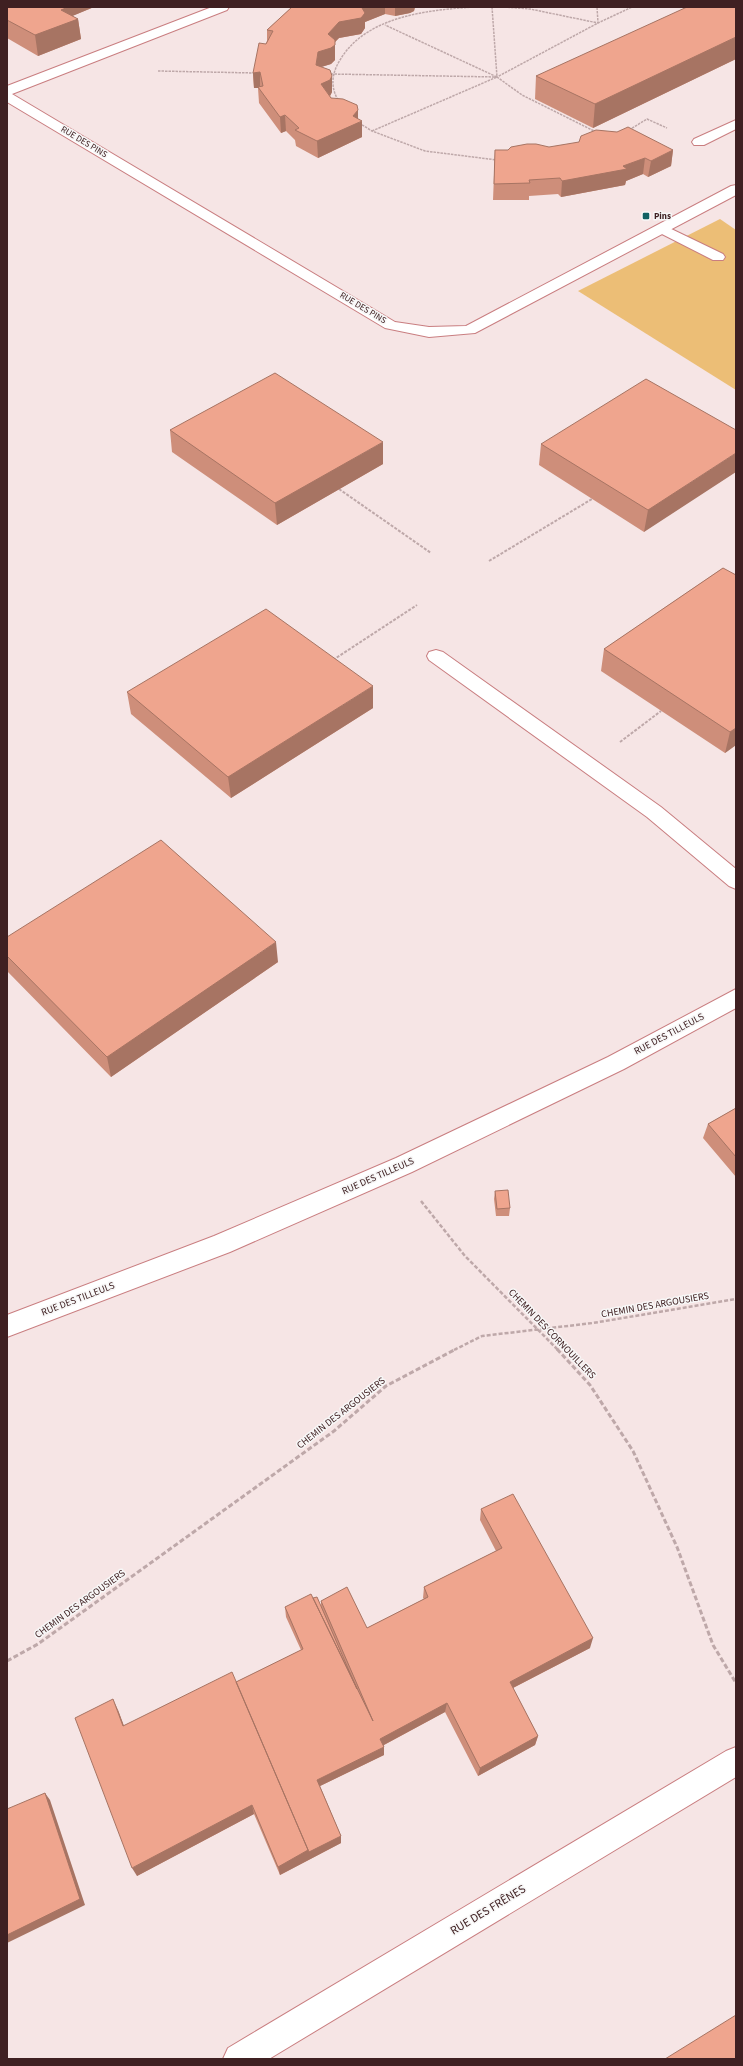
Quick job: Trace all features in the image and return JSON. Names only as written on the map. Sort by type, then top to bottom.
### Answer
[{"type":"street","points":[[7,91],[222,7]]},
{"type":"street","name":"RUE DES PINS","points":[[7,96],[390,324],[417,332],[444,333],[470,330],[736,189]]},
{"type":"street","points":[[699,142],[736,124]]},
{"type":"street","points":[[663,229],[718,257]]},
{"type":"street","points":[[436,656],[654,812],[736,881]]},
{"type":"street","name":"RUE DES TILLEULS","points":[[7,1326],[222,1244],[404,1164],[616,1063],[736,998]]},
{"type":"street","name":"RUE DES FRÊNES","points":[[239,2059],[736,1761]]},
{"type":"path","points":[[338,101],[334,94],[332,74],[340,55],[358,38],[384,24],[416,14],[453,8],[474,7]]},
{"type":"path","points":[[492,7],[497,77]]},
{"type":"path","points":[[504,7],[530,9],[598,23]]},
{"type":"path","points":[[597,7],[598,23]]},
{"type":"path","points":[[372,132],[497,77],[598,23],[632,7]]},
{"type":"path","points":[[384,24],[497,77],[522,95],[598,133]]},
{"type":"path","points":[[156,71],[257,73]]},
{"type":"path","points":[[324,74],[497,77]]},
{"type":"path","points":[[354,118],[372,132],[425,152],[497,160]]},
{"type":"path","points":[[623,133],[647,119],[699,142]]},
{"type":"path","points":[[339,489],[431,553]]},
{"type":"path","points":[[489,561],[592,499]]},
{"type":"path","points":[[332,660],[417,605]]},
{"type":"path","points":[[588,766],[661,711]]},
{"type":"path","name":"CHEMIN DES CORNOUILLERS","points":[[404,1164],[416,1195],[465,1256],[540,1331],[590,1385],[633,1451],[677,1547],[713,1645],[736,1683]]},
{"type":"path","name":"CHEMIN DES ARGOUSIERS","points":[[7,1661],[38,1644],[334,1431],[386,1386],[482,1336],[540,1331],[736,1299]]},
{"type":"shaded area","points":[[720,219],[736,230],[736,390],[578,291]]},
{"type":"building","points":[[7,7],[68,7],[61,10],[78,19],[35,35],[7,20]]},
{"type":"building","points":[[292,7],[364,7],[362,8],[365,13],[361,18],[339,22],[328,34],[335,40],[335,45],[331,48],[318,52],[316,65],[330,70],[332,76],[330,80],[321,84],[331,98],[343,99],[357,105],[358,110],[353,116],[362,121],[317,141],[295,130],[299,128],[285,115],[280,117],[258,87],[263,86],[260,72],[253,73],[259,43],[266,44],[273,31],[267,30]]},
{"type":"building","points":[[687,7],[736,7],[736,37],[595,104],[536,76]]},
{"type":"building","points":[[628,127],[673,150],[651,161],[645,158],[623,166],[627,169],[562,181],[560,178],[529,180],[530,183],[494,184],[495,150],[508,150],[511,147],[527,144],[536,144],[549,147],[579,142],[581,136],[596,130],[617,132]]},
{"type":"building","points":[[275,373],[383,442],[275,503],[170,430]]},
{"type":"building","points":[[646,379],[736,430],[736,453],[648,510],[541,444]]},
{"type":"building","points":[[723,568],[736,575],[736,728],[730,732],[604,649]]},
{"type":"building","points":[[266,609],[373,686],[228,777],[127,692]]},
{"type":"building","points":[[161,840],[276,942],[107,1057],[7,956],[7,937]]},
{"type":"building","points":[[736,1108],[736,1157],[708,1124]]},
{"type":"building","points":[[508,1190],[510,1208],[497,1209],[495,1191]]},
{"type":"building","points":[[513,1494],[593,1638],[510,1682],[538,1736],[480,1768],[447,1703],[380,1739],[384,1747],[317,1780],[341,1836],[309,1852],[236,1682],[303,1649],[285,1607],[311,1594],[373,1721],[321,1601],[347,1587],[367,1628],[428,1597],[424,1587],[502,1548],[481,1509]]},
{"type":"building","points":[[317,1597],[357,1689],[313,1598]]},
{"type":"building","points":[[232,1672],[308,1850],[278,1867],[252,1805],[132,1868],[75,1718],[113,1699],[123,1726]]},
{"type":"building","points":[[45,1793],[80,1899],[7,1935],[7,1809]]},
{"type":"building","points":[[736,2015],[736,2059],[665,2059]]},
{"type":"place","name":"Pins","points":[[646,216]]}]
